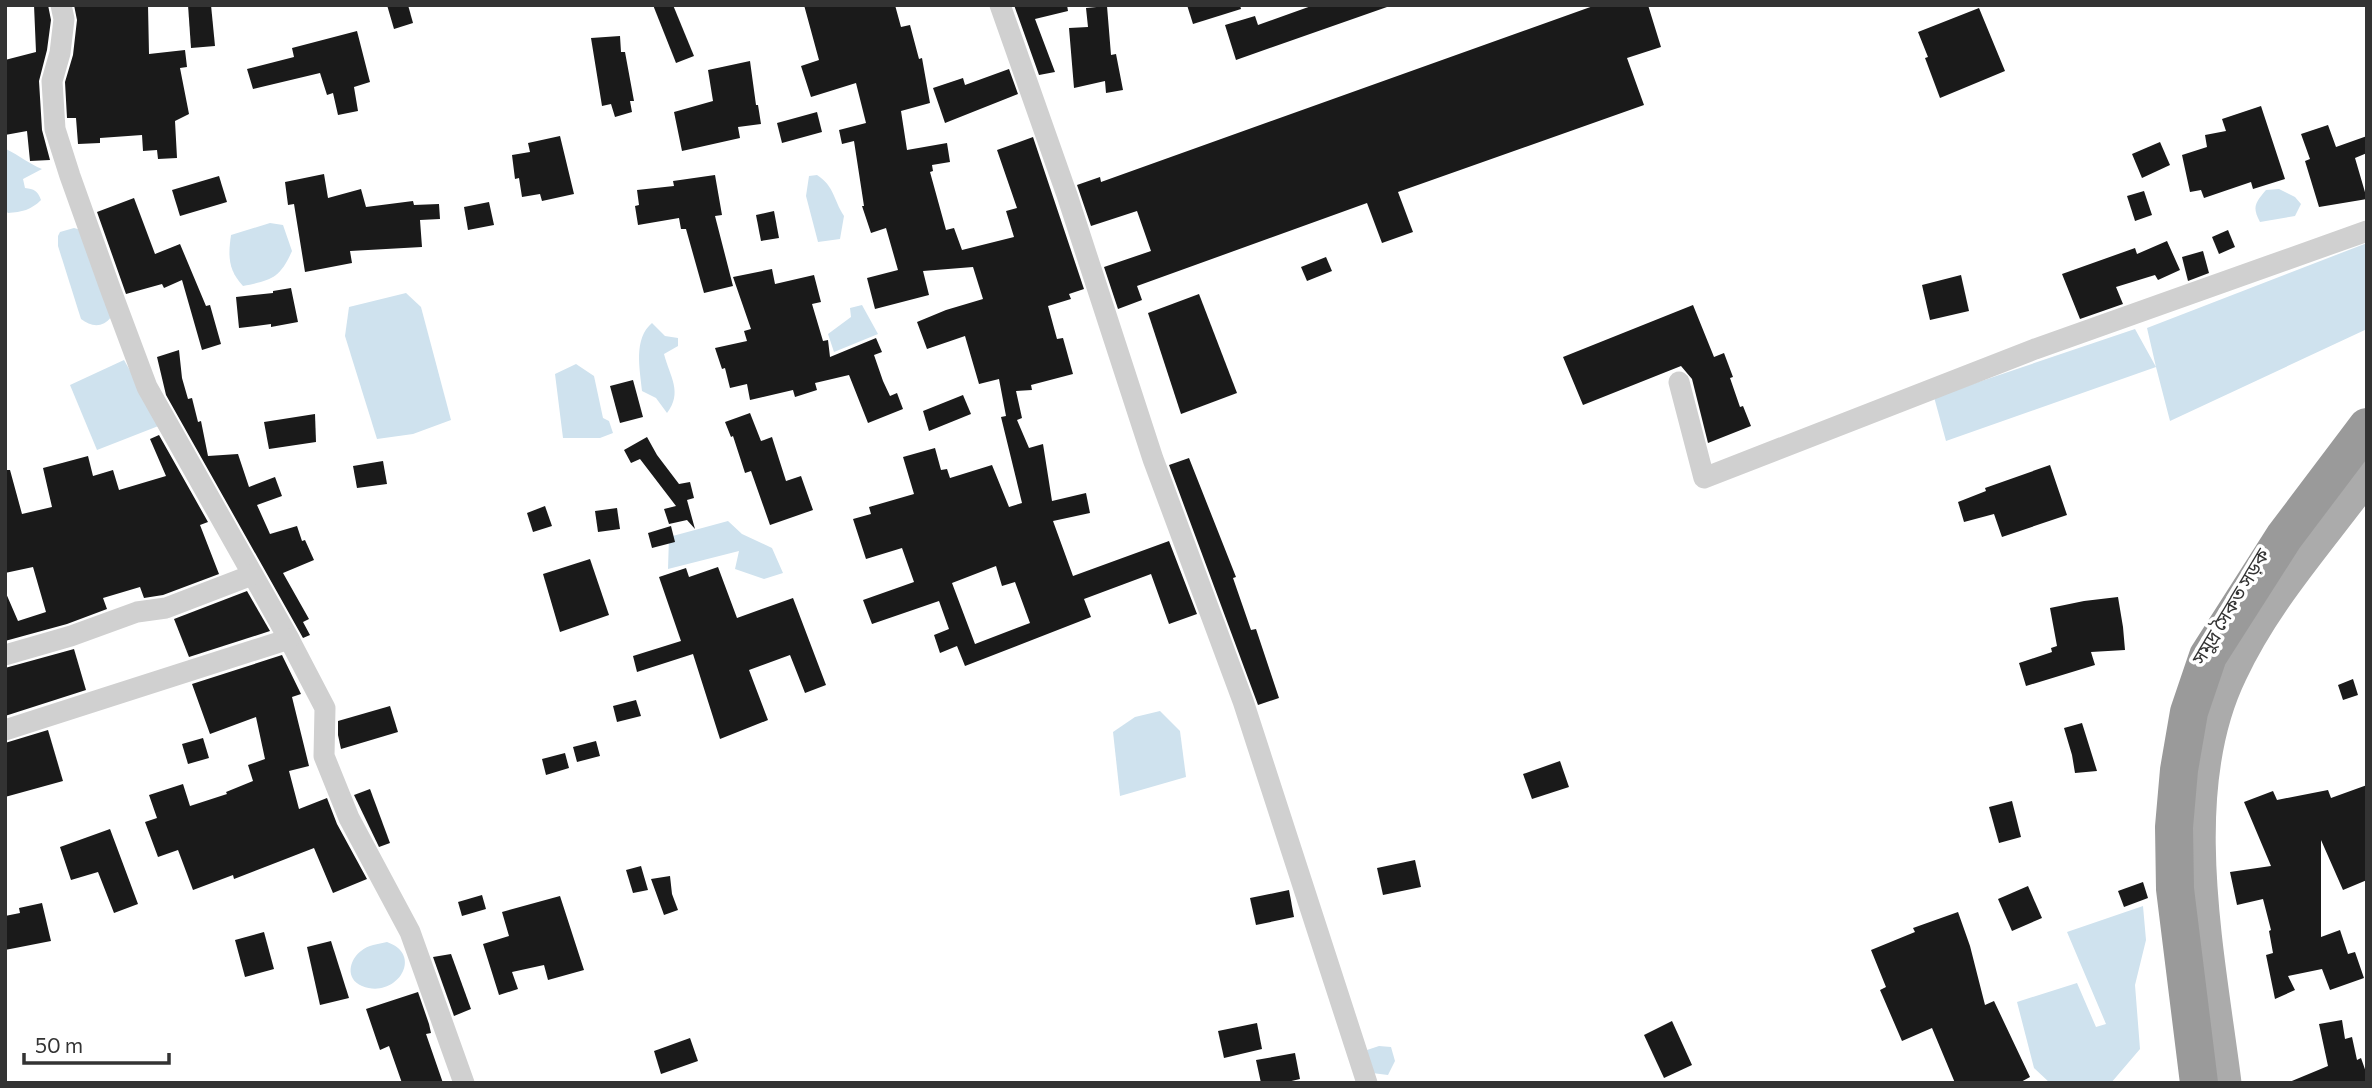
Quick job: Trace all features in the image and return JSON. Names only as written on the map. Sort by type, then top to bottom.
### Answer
[{"type":"highway","points":[[2199,1083],[2175,889],[2174,827],[2179,770],[2189,712],[2208,656],[2284,537],[2367,427]]},
{"type":"highway","points":[[2215,1083],[2191,887],[2189,838],[2192,778],[2203,718],[2225,659],[2280,570],[2367,453]]},
{"type":"main road","name":"সমুদ্র সৈকত সড়ক","points":[[2188,1083],[2165,885],[2163,836],[2167,768],[2178,715],[2195,660],[2260,552],[2367,409]]},
{"type":"main road","name":"সমুদ্র সৈকত সড়ক","points":[[2225,1083],[2202,886],[2199,800],[2212,726],[2230,673],[2277,592],[2367,476]]},
{"type":"street","points":[[61,5],[64,19],[60,53],[52,81],[55,129],[147,387],[325,708],[324,756],[349,818],[410,932],[464,1083]]},
{"type":"street","points":[[1000,5],[1067,195],[1153,459],[1243,701],[1367,1083]]},
{"type":"street","points":[[1679,382],[1704,478],[2035,349],[2367,231]]},
{"type":"street","points":[[5,655],[71,636],[137,612],[166,608],[252,575]]},
{"type":"street","points":[[5,730],[289,639]]},
{"type":"water","points":[[6,149],[42,169],[23,179],[25,188],[35,191],[41,200],[22,211],[8,213],[5,210]]},
{"type":"water","points":[[817,175],[831,189],[844,216],[840,239],[818,242],[806,196],[809,176]]},
{"type":"water","points":[[2279,189],[2295,197],[2301,204],[2295,216],[2260,222],[2255,209],[2257,202],[2266,190]]},
{"type":"water","points":[[270,223],[283,225],[292,251],[274,276],[243,286],[234,274],[230,262],[231,235]]},
{"type":"water","points":[[74,228],[81,230],[111,317],[101,325],[89,324],[81,319],[58,246],[60,232]]},
{"type":"water","points":[[2367,243],[2367,329],[2170,421],[2147,328]]},
{"type":"water","points":[[406,293],[421,307],[451,420],[413,434],[377,439],[345,336],[349,307]]},
{"type":"water","points":[[862,305],[878,334],[834,352],[828,334],[851,317],[850,308]]},
{"type":"water","points":[[652,323],[665,336],[678,338],[678,346],[664,354],[675,391],[667,413],[656,398],[642,391],[640,346],[642,337]]},
{"type":"water","points":[[2135,329],[2156,367],[1946,441],[1934,397]]},
{"type":"water","points":[[124,360],[161,425],[97,450],[70,385]]},
{"type":"water","points":[[576,364],[594,376],[603,418],[609,421],[613,433],[600,438],[563,438],[555,374]]},
{"type":"water","points":[[728,521],[742,534],[772,548],[783,573],[764,579],[735,569],[739,551],[668,569],[669,537]]},
{"type":"water","points":[[1160,711],[1180,731],[1186,777],[1120,796],[1113,732],[1135,717]]},
{"type":"water","points":[[2143,906],[2146,940],[2135,985],[2140,1049],[2111,1083],[2050,1083],[2034,1068],[2017,1002],[2077,983],[2096,1027],[2106,1024],[2067,932]]},
{"type":"water","points":[[387,942],[398,948],[404,956],[402,974],[386,987],[374,989],[357,983],[351,974],[354,959],[367,947]]},
{"type":"water","points":[[1379,1046],[1391,1047],[1395,1061],[1388,1075],[1372,1073],[1367,1050]]},
{"type":"building","points":[[34,5],[48,5],[51,20],[39,81],[42,130],[50,160],[30,161],[27,131],[5,135],[5,60],[36,52]]},
{"type":"building","points":[[74,5],[148,5],[149,54],[185,50],[187,67],[180,68],[189,114],[175,121],[177,158],[158,159],[157,150],[143,151],[142,135],[100,138],[100,143],[78,144],[76,118],[67,118],[65,82],[73,55],[77,20]]},
{"type":"building","points":[[188,5],[211,5],[215,46],[191,48]]},
{"type":"building","points":[[387,5],[408,5],[413,23],[394,29]]},
{"type":"building","points":[[653,5],[673,5],[694,56],[676,63]]},
{"type":"building","points":[[804,5],[895,5],[901,27],[910,25],[919,59],[922,58],[930,103],[901,111],[907,150],[947,143],[950,162],[932,165],[933,171],[930,172],[946,230],[954,228],[962,250],[1014,237],[1006,211],[1017,208],[997,150],[1033,137],[1084,289],[1069,294],[1071,299],[1048,306],[1057,339],[1063,338],[1073,374],[1031,385],[1032,390],[1016,391],[1022,418],[1017,420],[1029,448],[1043,444],[1052,501],[1086,493],[1090,513],[1053,521],[1073,576],[1169,541],[1197,614],[1169,624],[1151,574],[1084,599],[1091,617],[965,666],[957,646],[940,653],[934,635],[949,629],[939,601],[872,624],[863,600],[914,582],[902,548],[866,559],[853,519],[871,514],[869,507],[914,494],[903,457],[935,448],[941,470],[947,469],[950,478],[992,465],[1009,507],[1022,503],[1001,417],[1006,416],[999,379],[979,384],[965,336],[927,349],[917,322],[983,299],[973,267],[923,271],[929,295],[875,309],[867,278],[898,270],[886,228],[871,233],[862,206],[854,141],[842,144],[839,130],[866,123],[856,83],[811,97],[801,66],[819,60]],"holes":[[[996,566],[1002,586],[1015,582],[1030,623],[975,644],[952,583]]]},
{"type":"building","points":[[1014,5],[1067,5],[1068,11],[1035,19],[1055,72],[1039,75]]},
{"type":"building","points":[[1187,5],[1240,5],[1241,9],[1193,24]]},
{"type":"building","points":[[1314,5],[1387,7],[1236,60],[1225,25],[1255,16],[1258,25]]},
{"type":"building","points":[[1596,5],[1648,5],[1661,47],[1627,58],[1644,105],[1398,192],[1413,232],[1382,243],[1367,203],[1137,286],[1142,300],[1118,309],[1104,267],[1151,251],[1137,211],[1091,226],[1077,185],[1100,177],[1101,182]]},
{"type":"building","points":[[1107,6],[1111,55],[1116,54],[1123,90],[1106,93],[1105,81],[1074,88],[1069,28],[1088,27],[1086,8]]},
{"type":"building","points":[[1979,8],[2005,71],[1940,98],[1918,32]]},
{"type":"building","points":[[357,31],[370,82],[354,87],[358,111],[338,115],[333,93],[327,95],[320,73],[253,89],[247,69],[294,57],[292,48]]},
{"type":"building","points":[[620,36],[621,52],[625,52],[634,101],[630,101],[632,112],[615,117],[611,104],[602,106],[591,38]]},
{"type":"building","points":[[750,61],[761,124],[738,127],[740,138],[682,151],[674,112],[713,101],[708,70]]},
{"type":"building","points":[[1009,69],[1018,94],[945,123],[933,88],[963,78],[965,85]]},
{"type":"building","points":[[2261,106],[2285,179],[2253,189],[2251,182],[2204,198],[2201,190],[2190,192],[2182,155],[2207,147],[2205,135],[2226,131],[2222,119]]},
{"type":"building","points":[[817,112],[822,132],[782,143],[777,123]]},
{"type":"building","points":[[2328,125],[2336,147],[2367,136],[2367,153],[2355,158],[2367,199],[2319,207],[2305,161],[2310,159],[2301,134]]},
{"type":"building","points":[[560,136],[574,194],[542,201],[540,194],[522,197],[519,178],[515,179],[512,155],[530,152],[528,143]]},
{"type":"building","points":[[2160,142],[2170,165],[2142,178],[2132,154]]},
{"type":"building","points":[[324,174],[328,198],[361,189],[366,207],[413,201],[414,205],[439,204],[440,219],[420,220],[422,247],[350,251],[352,263],[305,272],[294,204],[288,205],[285,182]]},
{"type":"building","points":[[715,175],[722,215],[715,216],[733,286],[704,293],[686,229],[681,229],[679,218],[638,225],[635,206],[639,205],[637,190],[674,186],[673,181]]},
{"type":"building","points":[[219,176],[227,202],[180,216],[172,190]]},
{"type":"building","points":[[2144,191],[2152,215],[2135,221],[2127,196]]},
{"type":"building","points":[[134,198],[155,254],[180,244],[206,306],[210,305],[221,344],[202,350],[182,280],[164,288],[162,284],[126,294],[97,212]]},
{"type":"building","points":[[489,202],[494,225],[468,230],[464,207]]},
{"type":"building","points":[[774,211],[779,238],[761,241],[756,215]]},
{"type":"building","points":[[2228,230],[2235,247],[2219,254],[2212,237]]},
{"type":"building","points":[[2167,241],[2180,270],[2158,280],[2155,275],[2116,287],[2123,304],[2080,319],[2062,274],[2135,248],[2137,254]]},
{"type":"building","points":[[2203,251],[2209,273],[2188,281],[2182,257]]},
{"type":"building","points":[[1326,257],[1332,271],[1307,281],[1301,267]]},
{"type":"building","points":[[772,269],[775,284],[814,275],[821,302],[812,304],[823,341],[828,340],[830,357],[876,338],[882,352],[874,355],[883,381],[890,396],[897,393],[903,409],[868,423],[849,375],[815,383],[817,390],[795,397],[793,390],[750,400],[747,384],[730,388],[725,368],[722,369],[715,348],[747,341],[744,331],[751,329],[733,277]]},
{"type":"building","points":[[1961,275],[1969,311],[1930,320],[1922,285]]},
{"type":"building","points":[[291,288],[298,322],[271,327],[271,324],[239,328],[236,297]]},
{"type":"building","points":[[1199,294],[1237,393],[1181,414],[1148,313]]},
{"type":"building","points":[[1693,305],[1714,357],[1724,353],[1740,407],[1743,406],[1751,426],[1708,443],[1692,379],[1681,366],[1583,405],[1563,357]]},
{"type":"building","points":[[179,350],[182,378],[188,399],[192,398],[198,422],[201,421],[208,456],[238,454],[249,487],[275,477],[282,496],[257,505],[270,534],[297,526],[302,541],[305,540],[314,560],[283,573],[309,619],[303,622],[310,635],[303,638],[166,395],[157,357]]},
{"type":"building","points":[[633,380],[643,417],[620,423],[610,386]]},
{"type":"building","points":[[963,395],[971,414],[929,431],[923,411]]},
{"type":"building","points":[[750,413],[761,441],[772,437],[786,481],[801,476],[813,510],[770,525],[751,471],[745,473],[733,436],[731,437],[725,422]]},
{"type":"building","points":[[315,414],[316,442],[269,449],[264,422]]},
{"type":"building","points":[[159,435],[208,522],[200,525],[219,574],[163,595],[144,598],[140,587],[103,598],[107,609],[67,624],[5,641],[5,591],[18,621],[46,612],[33,567],[5,573],[5,470],[10,470],[22,514],[52,507],[43,468],[88,456],[93,476],[113,470],[119,490],[166,476],[150,439]]},
{"type":"building","points":[[647,437],[679,484],[690,482],[694,498],[687,500],[695,529],[687,520],[669,524],[664,509],[676,506],[640,459],[631,463],[624,450]]},
{"type":"building","points":[[1189,458],[1236,577],[1233,578],[1251,630],[1256,629],[1279,698],[1258,705],[1169,465]]},
{"type":"building","points":[[383,461],[387,484],[357,488],[353,466]]},
{"type":"building","points":[[2050,465],[2067,515],[2002,537],[1994,514],[1964,522],[1958,502],[1986,491],[1985,488]]},
{"type":"building","points":[[545,506],[552,526],[533,532],[527,513]]},
{"type":"building","points":[[617,508],[620,529],[598,532],[595,511]]},
{"type":"building","points":[[671,526],[675,542],[652,548],[648,533]]},
{"type":"building","points":[[590,559],[609,615],[560,632],[543,574]]},
{"type":"building","points":[[718,567],[737,618],[793,598],[826,685],[805,693],[790,655],[749,670],[768,720],[720,739],[693,654],[637,672],[633,656],[681,641],[659,577],[686,568],[689,577]]},
{"type":"building","points":[[247,591],[270,631],[189,657],[174,619]]},
{"type":"building","points":[[2118,597],[2125,650],[2091,652],[2095,665],[2026,686],[2019,663],[2052,652],[2051,648],[2057,646],[2050,608]]},
{"type":"building","points":[[74,649],[86,690],[5,716],[5,668]]},
{"type":"building","points":[[282,655],[301,694],[292,697],[309,766],[289,771],[299,809],[327,798],[337,824],[367,879],[333,893],[314,848],[234,879],[233,875],[193,890],[178,850],[158,857],[145,822],[157,818],[149,795],[183,784],[190,806],[227,794],[226,792],[253,781],[248,765],[265,759],[256,717],[210,734],[192,684]]},
{"type":"building","points":[[2353,679],[2358,695],[2343,700],[2338,685]]},
{"type":"building","points":[[636,700],[641,716],[617,722],[613,706]]},
{"type":"building","points":[[390,706],[398,732],[341,749],[338,721]]},
{"type":"building","points":[[2082,723],[2097,771],[2075,773],[2064,728]]},
{"type":"building","points":[[48,730],[63,781],[5,797],[5,743]]},
{"type":"building","points":[[203,738],[209,758],[188,764],[182,744]]},
{"type":"building","points":[[596,741],[600,756],[577,762],[573,747]]},
{"type":"building","points":[[565,753],[569,768],[546,775],[542,759]]},
{"type":"building","points":[[1560,761],[1569,787],[1532,799],[1523,774]]},
{"type":"building","points":[[2367,785],[2367,880],[2343,890],[2321,840],[2321,937],[2340,930],[2348,954],[2355,952],[2364,978],[2330,990],[2322,969],[2288,976],[2295,990],[2275,999],[2266,955],[2273,953],[2271,930],[2263,899],[2237,905],[2230,872],[2271,866],[2244,802],[2273,791],[2277,800],[2328,790],[2331,798]]},
{"type":"building","points":[[370,789],[390,843],[379,847],[354,795]]},
{"type":"building","points":[[2012,801],[2021,837],[1999,843],[1989,807]]},
{"type":"building","points":[[110,829],[138,904],[114,913],[98,872],[71,880],[60,847]]},
{"type":"building","points":[[1415,860],[1421,887],[1383,895],[1377,868]]},
{"type":"building","points":[[641,866],[648,890],[633,893],[626,870]]},
{"type":"building","points":[[670,876],[672,894],[678,910],[664,915],[651,879]]},
{"type":"building","points":[[2143,882],[2148,898],[2124,907],[2118,891]]},
{"type":"building","points":[[2028,886],[2042,918],[2012,931],[1998,899]]},
{"type":"building","points":[[1289,890],[1294,917],[1256,925],[1250,898]]},
{"type":"building","points":[[482,895],[486,909],[462,916],[458,902]]},
{"type":"building","points":[[560,896],[584,970],[548,980],[544,965],[512,972],[518,989],[499,995],[483,944],[509,936],[502,912]]},
{"type":"building","points":[[42,903],[51,941],[5,950],[5,916],[20,913],[19,908]]},
{"type":"building","points":[[1958,912],[1985,1005],[1994,1001],[2030,1077],[2019,1083],[1955,1083],[1932,1028],[1902,1041],[1880,990],[1886,987],[1871,950],[1915,932],[1913,928]]},
{"type":"building","points":[[264,932],[274,969],[245,977],[235,940]]},
{"type":"building","points":[[331,941],[349,998],[320,1005],[307,947]]},
{"type":"building","points":[[451,954],[471,1009],[454,1016],[433,957]]},
{"type":"building","points":[[418,992],[431,1033],[426,1034],[443,1083],[402,1083],[389,1046],[380,1050],[366,1009]]},
{"type":"building","points":[[2342,1020],[2345,1039],[2352,1037],[2357,1060],[2361,1058],[2367,1075],[2367,1083],[2287,1083],[2328,1066],[2319,1024]]},
{"type":"building","points":[[1672,1021],[1692,1065],[1664,1078],[1644,1035]]},
{"type":"building","points":[[1257,1023],[1262,1049],[1224,1058],[1218,1031]]},
{"type":"building","points":[[690,1038],[698,1061],[661,1074],[654,1051]]},
{"type":"building","points":[[1295,1053],[1300,1079],[1283,1083],[1261,1083],[1256,1060]]}]
